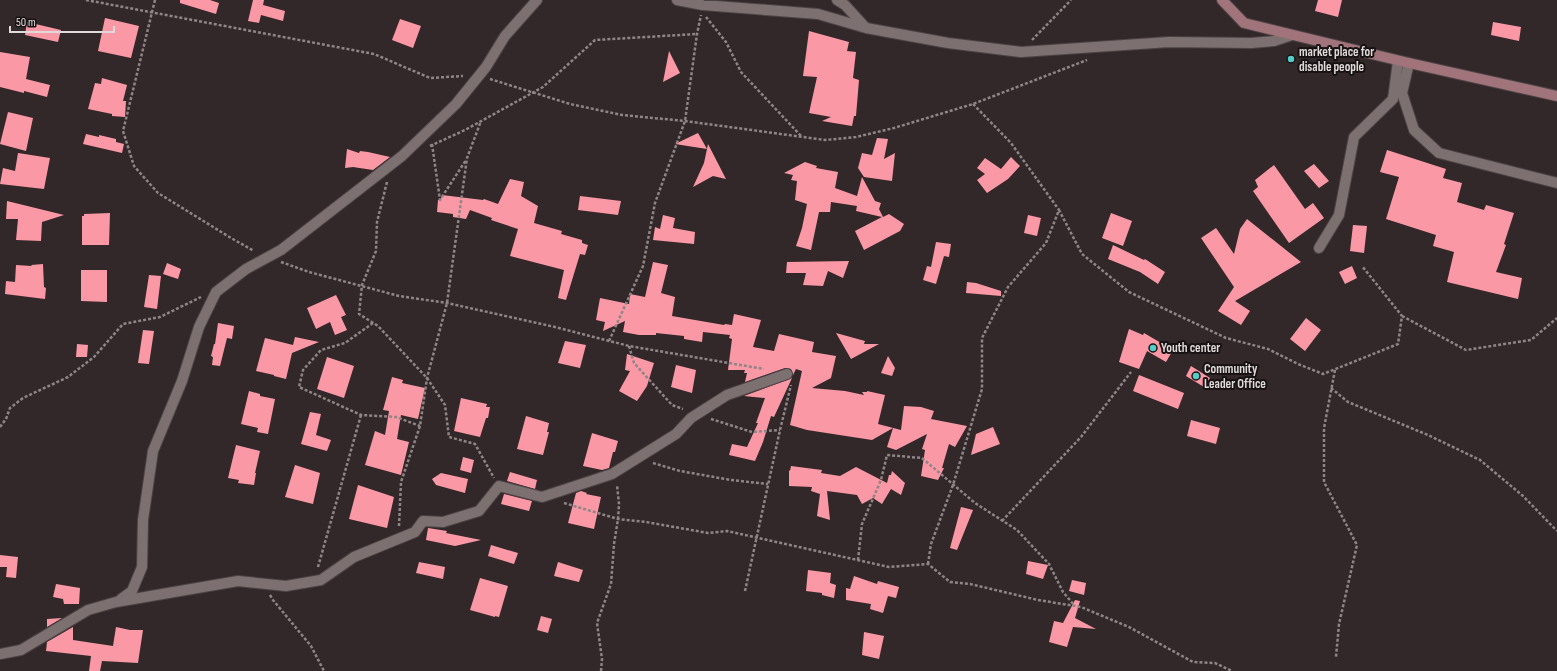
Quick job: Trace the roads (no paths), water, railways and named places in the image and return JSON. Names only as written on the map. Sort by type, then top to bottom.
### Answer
[{"type":"street","points":[[116,602],[132,591],[142,567],[143,520],[153,451],[182,381],[199,327],[216,292],[246,269],[281,250],[392,164],[456,104],[486,68],[505,36],[537,0]]},
{"type":"street","points":[[677,0],[703,6],[818,14],[866,28],[948,43],[1021,52],[1169,42],[1251,43],[1274,41],[1292,34]]},
{"type":"street","points":[[837,0],[845,5],[866,28]]},
{"type":"street","points":[[1222,0],[1244,22],[1409,64],[1557,96]]},
{"type":"street","points":[[1319,248],[1339,215],[1354,137],[1393,99],[1398,61]]},
{"type":"street","points":[[1409,64],[1402,93],[1414,130],[1439,153],[1557,183]]},
{"type":"street","points":[[0,654],[21,650],[88,610],[116,602],[238,580],[286,586],[321,580],[354,558],[415,532],[423,522],[443,522],[479,511],[499,486],[542,496],[616,471],[676,434],[690,418],[727,395],[787,374]]},
{"type":"place","name":"market place for disable people","points":[[1291,59]]},
{"type":"place","name":"Youth center","points":[[1153,348]]},
{"type":"place","name":"Community Leader Office","points":[[1196,376]]}]
